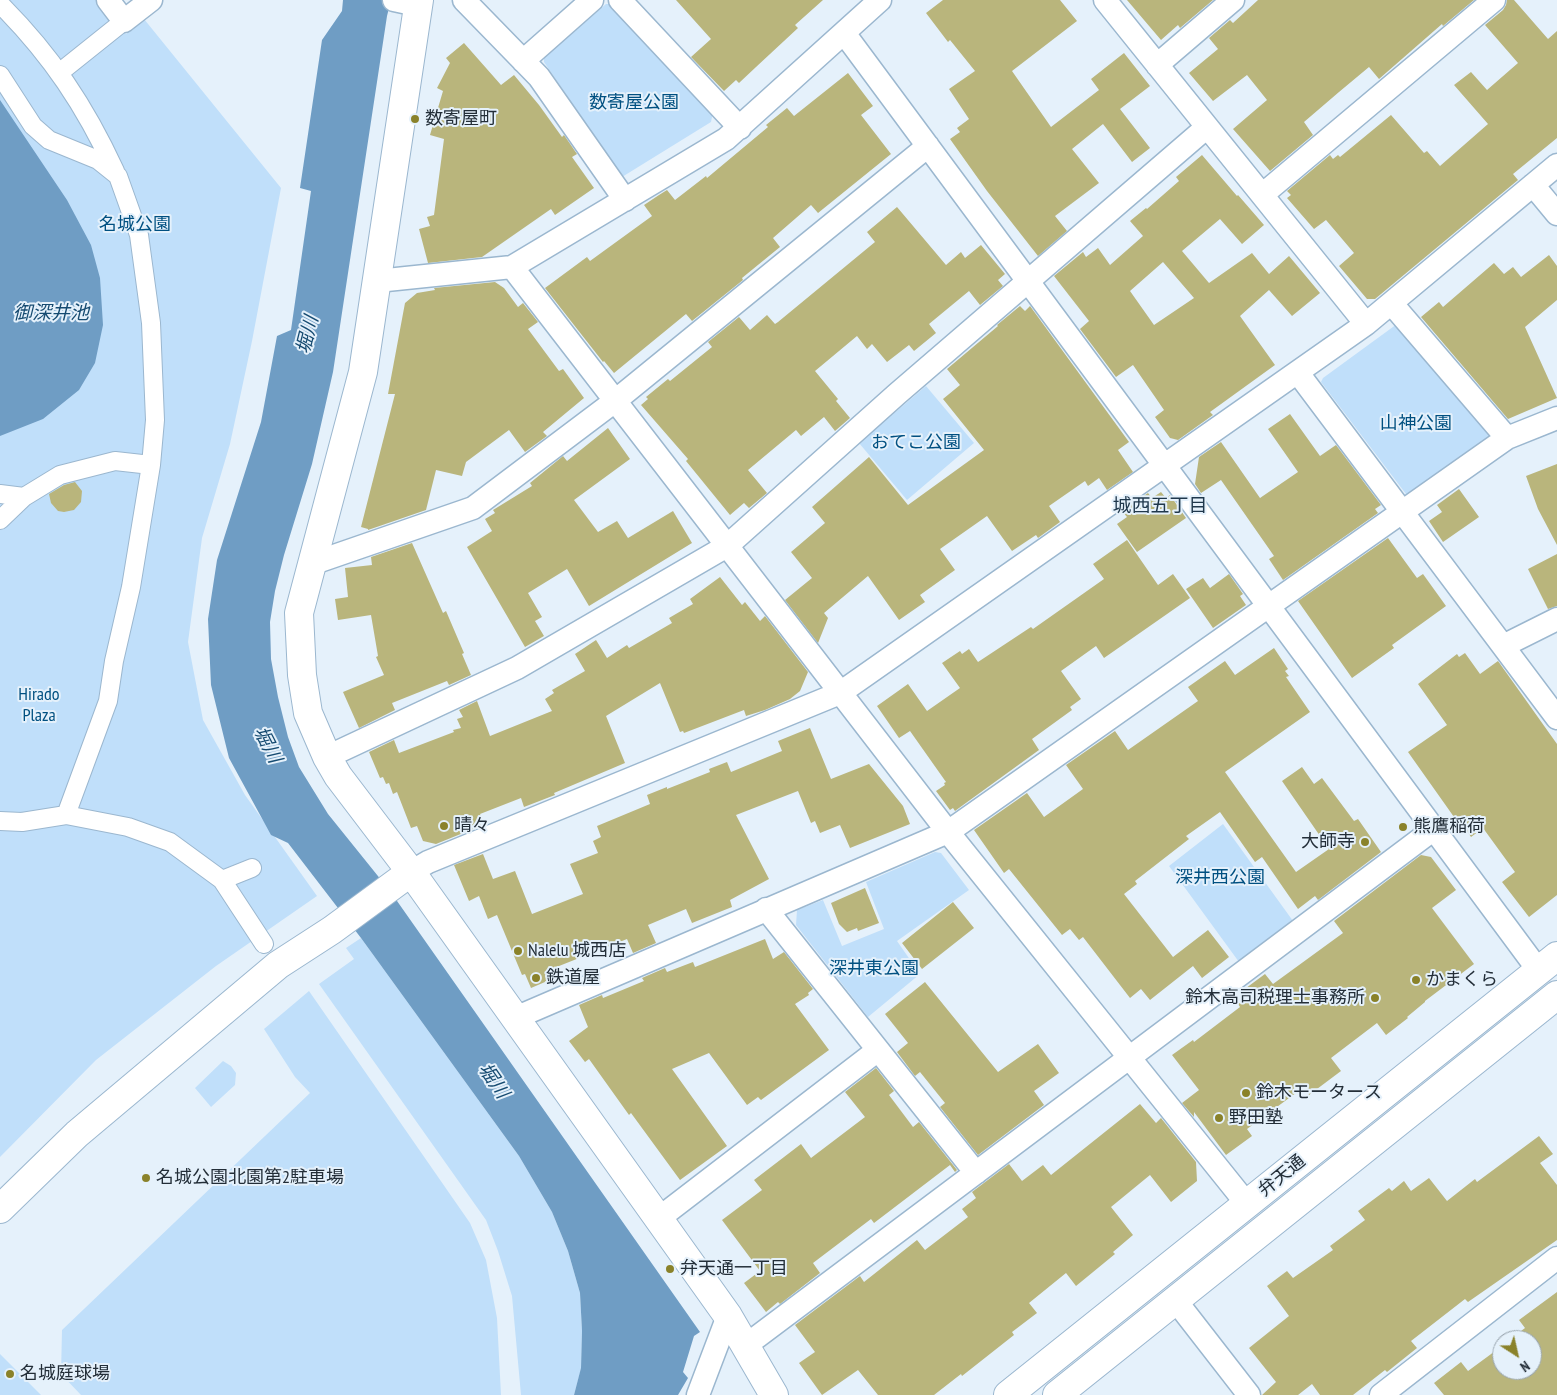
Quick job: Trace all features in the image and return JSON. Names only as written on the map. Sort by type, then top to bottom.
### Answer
[{"type":"street","points":[[108,0],[124,21]]},
{"type":"street","points":[[59,73],[151,0]]},
{"type":"street","points":[[464,0],[539,77],[625,200]]},
{"type":"street","points":[[523,61],[592,0]]},
{"type":"street","points":[[620,0],[740,128]]},
{"type":"street","points":[[377,281],[512,268],[726,139],[880,0]]},
{"type":"street","points":[[1105,0],[1366,324]]},
{"type":"street","points":[[1157,65],[1233,0]]},
{"type":"street","points":[[1262,195],[1494,0]]},
{"type":"street","points":[[406,1],[377,281],[363,372],[299,613],[302,675],[308,713],[327,757],[401,879],[515,1018],[728,1316],[774,1395]]},
{"type":"street","points":[[0,4],[21,25],[59,73],[98,133],[118,176],[138,235],[151,323],[155,420],[151,465],[131,587],[114,661],[108,701],[66,815]]},
{"type":"street","points":[[844,33],[1434,829],[1548,964]]},
{"type":"street","points":[[0,75],[7,96],[33,126],[49,140],[98,160],[118,176]]},
{"type":"street","points":[[327,757],[517,668],[727,546],[888,402],[1207,126]]},
{"type":"street","points":[[311,564],[473,508],[615,401],[928,146]]},
{"type":"street","points":[[0,1210],[71,1139],[278,965],[332,930],[401,879],[441,857],[840,693],[1366,324],[1557,165]]},
{"type":"street","points":[[1533,185],[1557,214]]},
{"type":"street","points":[[512,268],[948,832],[1247,1204]]},
{"type":"street","points":[[1392,304],[1507,438]]},
{"type":"street","points":[[1298,373],[1557,718]]},
{"type":"street","points":[[515,1018],[948,832],[1507,438],[1557,418]]},
{"type":"street","points":[[0,520],[24,497],[60,475],[115,461],[151,465]]},
{"type":"street","points":[[0,494],[24,497]]},
{"type":"street","points":[[1503,646],[1557,619]]},
{"type":"street","points":[[0,821],[22,822],[66,815],[128,827],[170,842],[222,880],[264,944]]},
{"type":"street","points":[[745,1346],[1434,829]]},
{"type":"street","points":[[222,880],[252,868]]},
{"type":"street","points":[[766,910],[976,1173]]},
{"type":"street","name":"弁天通","points":[[1008,1395],[1548,964]]},
{"type":"street","name":"弁天通","points":[[1057,1395],[1557,995]]},
{"type":"street","points":[[658,1219],[878,1050]]},
{"type":"street","points":[[1381,1395],[1557,1258]]},
{"type":"street","points":[[1176,1301],[1249,1395]]},
{"type":"street","points":[[698,1395],[728,1316]]},
{"type":"green space","name":"名城公園","points":[[0,0],[97,0],[126,34],[144,19],[281,188],[230,444],[202,538],[188,642],[203,720],[245,795],[317,896],[216,966],[96,1060],[0,1157]]},
{"type":"green space","name":"数寄屋公園","points":[[606,4],[613,4],[713,112],[711,122],[622,177],[544,62],[544,58]]},
{"type":"green space","name":"山神公園","points":[[1397,324],[1494,436],[1412,496],[1406,494],[1321,382],[1323,378]]},
{"type":"green space","name":"おてこ公園","points":[[926,386],[974,443],[907,500],[859,443]]},
{"type":"green space","name":"深井西公園","points":[[1223,824],[1293,921],[1239,962],[1169,866]]},
{"type":"green space","name":"深井東公園","points":[[935,852],[941,853],[969,890],[897,941],[920,974],[868,1017],[796,925],[797,910],[823,900],[842,946],[884,929],[866,882]]},
{"type":"green space","points":[[361,938],[519,1156],[552,1212],[568,1251],[580,1293],[581,1369],[574,1395],[521,1395],[512,1296],[486,1220],[319,984],[354,959],[346,948]]},
{"type":"green space","points":[[309,991],[470,1223],[486,1260],[497,1318],[501,1395],[81,1395],[61,1374],[62,1330],[310,1093],[295,1077],[264,1029]]},
{"type":"green space","points":[[223,1061],[231,1066],[236,1073],[235,1085],[211,1107],[195,1088]]},
{"type":"green space","name":"名城庭球場","points":[[0,1354],[41,1395],[0,1395]]},
{"type":"water","name":"堀川","points":[[343,0],[391,0],[333,372],[312,464],[275,591],[270,622],[271,659],[278,697],[288,737],[299,767],[328,814],[390,891],[700,1332],[694,1336],[683,1372],[688,1378],[678,1395],[574,1395],[581,1368],[580,1293],[568,1251],[552,1212],[519,1156],[361,938],[288,843],[271,835],[229,758],[211,685],[208,619],[217,560],[261,422],[277,336],[291,330],[311,191],[300,188],[322,40],[342,11]]},
{"type":"water","name":"御深井池","points":[[0,100],[67,200],[91,245],[100,278],[103,325],[95,363],[79,390],[43,419],[0,436]]},
{"type":"building","points":[[676,0],[823,0],[795,25],[798,28],[739,83],[736,80],[724,91],[691,57],[711,39]]},
{"type":"building","points":[[943,0],[1060,0],[1077,21],[1012,71],[1051,127],[1099,90],[1091,79],[1124,53],[1150,86],[1120,109],[1150,148],[1132,162],[1103,124],[1072,149],[1099,183],[1055,216],[1067,231],[1038,256],[987,191],[950,139],[960,132],[957,128],[969,119],[949,89],[975,71],[950,40],[948,42],[926,13]]},
{"type":"building","points":[[1127,0],[1213,0],[1180,28],[1178,25],[1161,40]]},
{"type":"building","points":[[1258,0],[1474,0],[1443,26],[1442,24],[1379,79],[1369,67],[1339,92],[1304,122],[1313,135],[1270,171],[1233,129],[1267,100],[1247,75],[1213,101],[1189,73],[1218,49],[1209,38],[1230,20],[1233,23]]},
{"type":"building","points":[[1507,0],[1514,0],[1548,39],[1557,31],[1557,138],[1513,174],[1518,180],[1375,299],[1367,299],[1339,266],[1354,253],[1326,220],[1314,229],[1287,198],[1291,195],[1287,191],[1330,155],[1333,159],[1338,155],[1340,157],[1391,115],[1424,153],[1427,151],[1440,166],[1488,124],[1454,85],[1471,72],[1487,90],[1518,63],[1485,25],[1503,10]]},
{"type":"building","points":[[464,43],[501,85],[514,75],[562,137],[564,135],[577,154],[572,157],[594,188],[555,215],[551,209],[482,257],[428,263],[419,229],[430,226],[427,217],[434,215],[444,139],[430,135],[443,91],[437,88],[450,63],[446,58]]},
{"type":"building","points":[[848,73],[873,106],[861,115],[891,154],[818,213],[811,205],[773,238],[780,247],[742,278],[743,280],[692,321],[686,314],[614,373],[603,362],[545,288],[587,257],[590,261],[652,216],[644,205],[667,190],[675,200],[706,176],[707,178],[768,127],[766,125],[787,108],[794,116]]},
{"type":"building","points":[[1202,155],[1264,225],[1242,244],[1220,219],[1182,251],[1209,283],[1252,253],[1269,274],[1289,256],[1320,293],[1292,316],[1269,290],[1240,316],[1275,365],[1210,412],[1213,415],[1178,440],[1170,438],[1155,417],[1164,410],[1133,365],[1116,377],[1080,329],[1089,321],[1054,276],[1083,252],[1086,257],[1098,248],[1110,265],[1143,236],[1130,221],[1179,181],[1176,177]],"holes":[[[1163,262],[1194,298],[1154,325],[1130,291]]]},
{"type":"building","points":[[897,207],[946,265],[961,252],[965,258],[981,245],[1005,274],[998,280],[1003,286],[980,305],[969,291],[929,324],[936,333],[914,351],[909,345],[887,362],[872,344],[867,349],[857,336],[815,371],[838,399],[836,401],[850,418],[835,431],[824,417],[801,436],[796,430],[748,470],[767,493],[749,508],[744,503],[730,515],[686,461],[688,459],[641,405],[648,399],[646,397],[668,379],[670,381],[712,347],[708,342],[739,317],[750,330],[767,315],[775,324],[778,322],[875,242],[867,232]]},
{"type":"building","points":[[1549,255],[1557,266],[1557,300],[1525,327],[1557,398],[1508,419],[1421,317],[1439,302],[1443,307],[1494,263],[1504,274],[1513,267],[1521,277]]},
{"type":"building","points":[[495,282],[504,288],[518,307],[523,303],[538,322],[528,329],[559,371],[563,369],[584,398],[543,432],[547,436],[525,452],[509,430],[466,462],[462,476],[436,470],[426,510],[368,530],[361,527],[395,394],[388,394],[405,303],[417,293],[435,290],[434,288]]},
{"type":"building","points":[[1020,306],[1025,311],[1030,306],[1129,442],[1118,450],[1133,472],[1107,490],[1099,478],[1088,486],[1085,481],[1049,506],[1060,522],[1038,538],[1036,535],[1012,551],[987,516],[940,549],[955,570],[920,595],[925,602],[899,620],[868,576],[824,613],[828,618],[818,643],[785,600],[812,578],[791,552],[825,523],[812,507],[869,457],[908,505],[984,450],[943,399],[960,385],[947,369]]},
{"type":"building","points":[[1290,414],[1320,456],[1336,445],[1381,505],[1375,509],[1378,513],[1283,580],[1269,559],[1274,556],[1221,480],[1201,493],[1195,484],[1199,457],[1221,442],[1260,498],[1298,472],[1268,429]]},
{"type":"building","points":[[608,428],[630,459],[574,500],[598,532],[617,521],[628,538],[673,511],[692,543],[589,606],[567,569],[528,593],[542,617],[535,621],[544,636],[525,647],[467,547],[492,531],[485,519],[495,513],[493,510],[532,486],[530,483],[563,456],[567,461]]},
{"type":"building","points":[[1557,464],[1557,545],[1538,509],[1526,476]]},
{"type":"building","points":[[75,482],[82,491],[81,502],[74,510],[58,511],[51,503],[49,494],[64,485]]},
{"type":"building","points":[[1459,489],[1479,517],[1443,542],[1429,521],[1442,512],[1437,505]]},
{"type":"building","points":[[1161,492],[1166,498],[1170,495],[1186,518],[1137,552],[1117,524],[1127,517],[1122,511],[1148,493],[1152,498]]},
{"type":"building","points":[[1388,538],[1417,578],[1423,574],[1446,606],[1392,645],[1394,648],[1352,678],[1298,601]]},
{"type":"building","points":[[1127,540],[1158,585],[1173,574],[1190,598],[1104,658],[1096,646],[1061,671],[1081,699],[1070,707],[1072,710],[1032,739],[1039,750],[955,811],[953,808],[950,810],[936,791],[945,785],[944,783],[946,782],[910,731],[899,738],[877,706],[908,684],[927,711],[960,688],[942,663],[960,651],[962,654],[969,649],[978,662],[1031,627],[1033,629],[1104,579],[1093,564]]},
{"type":"building","points":[[412,543],[443,613],[446,611],[471,675],[449,685],[447,681],[392,703],[395,710],[359,728],[343,692],[384,675],[376,657],[378,656],[371,615],[338,620],[335,599],[348,597],[345,568],[372,565],[371,557]]},
{"type":"building","points":[[1557,554],[1557,606],[1548,609],[1528,569]]},
{"type":"building","points":[[1229,574],[1243,594],[1240,596],[1246,605],[1213,628],[1186,589],[1203,578],[1210,588]]},
{"type":"building","points":[[720,577],[742,605],[745,602],[760,621],[765,616],[808,672],[800,691],[790,699],[765,710],[746,716],[744,710],[684,733],[683,731],[680,732],[660,683],[606,716],[625,763],[524,807],[521,798],[480,814],[484,823],[436,844],[423,841],[417,826],[411,828],[397,792],[393,794],[389,783],[386,784],[383,777],[380,778],[369,752],[394,740],[399,753],[454,732],[453,730],[461,728],[457,719],[463,717],[459,710],[477,701],[490,736],[552,711],[545,699],[554,693],[552,690],[585,671],[575,654],[596,640],[607,658],[627,645],[629,648],[672,623],[669,618],[693,604],[690,599]]},
{"type":"building","points":[[1274,648],[1288,669],[1285,671],[1289,676],[1286,677],[1310,712],[1225,772],[1296,872],[1329,849],[1282,781],[1302,767],[1314,784],[1322,778],[1354,821],[1358,819],[1381,852],[1318,900],[1315,896],[1298,909],[1262,857],[1255,862],[1220,812],[1186,836],[1189,839],[1135,881],[1137,884],[1124,894],[1173,957],[1208,930],[1229,957],[1202,978],[1193,966],[1150,1000],[1141,989],[1130,998],[1083,937],[1079,940],[1070,929],[1062,935],[1009,869],[1004,873],[974,830],[1027,793],[1044,817],[1083,789],[1066,765],[1115,731],[1128,750],[1198,701],[1188,687],[1225,661],[1235,675]]},
{"type":"building","points":[[1465,653],[1480,674],[1498,661],[1557,744],[1557,895],[1529,917],[1502,882],[1515,872],[1483,828],[1471,837],[1456,815],[1454,817],[1408,752],[1447,725],[1418,684],[1457,654],[1459,657]]},
{"type":"building","points":[[810,728],[831,779],[869,764],[903,806],[910,824],[850,848],[840,825],[820,833],[815,821],[811,823],[798,791],[736,815],[769,879],[730,900],[732,907],[692,923],[686,909],[648,925],[656,943],[633,953],[627,939],[549,970],[552,979],[531,988],[525,974],[522,975],[497,915],[488,919],[479,896],[469,901],[454,865],[483,854],[493,879],[515,871],[532,914],[583,894],[570,864],[598,853],[593,841],[601,837],[597,826],[650,804],[647,795],[710,772],[709,769],[727,762],[731,772],[782,751],[778,741]]},
{"type":"building","points":[[1421,855],[1431,857],[1456,890],[1432,908],[1474,964],[1425,1001],[1408,1018],[1386,1035],[1377,1023],[1331,1058],[1341,1071],[1309,1095],[1304,1087],[1247,1129],[1252,1136],[1226,1155],[1194,1112],[1194,1117],[1182,1103],[1199,1090],[1172,1055],[1193,1040],[1194,1042],[1240,1007],[1238,1004],[1247,998],[1242,991],[1265,974],[1273,984],[1343,933],[1334,921]]},
{"type":"building","points":[[865,888],[879,923],[858,931],[857,928],[847,932],[839,924],[831,903]]},
{"type":"building","points":[[953,902],[974,928],[922,969],[902,943]]},
{"type":"building","points":[[765,939],[773,959],[784,952],[813,989],[808,993],[809,995],[795,1004],[829,1050],[761,1100],[758,1097],[747,1105],[709,1053],[672,1069],[727,1146],[680,1180],[631,1113],[629,1115],[589,1059],[585,1062],[569,1041],[588,1027],[579,1005],[602,995],[603,998],[644,981],[642,978],[665,968],[667,972],[693,962],[695,967]]},
{"type":"building","points":[[925,982],[998,1072],[1038,1044],[1059,1073],[1034,1091],[1044,1105],[978,1155],[940,1107],[945,1103],[920,1072],[915,1076],[897,1052],[908,1043],[885,1014]]},
{"type":"building","points":[[876,1068],[894,1091],[889,1095],[913,1127],[919,1122],[957,1170],[955,1172],[950,1165],[874,1223],[871,1219],[813,1263],[820,1273],[780,1304],[778,1302],[766,1312],[744,1283],[760,1271],[722,1220],[762,1190],[754,1180],[801,1144],[811,1158],[865,1117],[845,1092]]},
{"type":"building","points":[[1140,1104],[1156,1123],[1161,1118],[1196,1162],[1197,1181],[1171,1202],[1150,1175],[1111,1207],[1133,1235],[1113,1252],[1115,1254],[1076,1286],[1066,1273],[1029,1303],[1037,1313],[1012,1332],[1014,1335],[962,1376],[961,1374],[934,1395],[878,1395],[858,1370],[822,1395],[799,1363],[815,1352],[795,1325],[860,1276],[864,1282],[917,1240],[925,1250],[968,1217],[962,1209],[976,1198],[972,1192],[1009,1164],[1022,1181],[1043,1165],[1051,1175]]},
{"type":"building","points":[[1539,1136],[1553,1154],[1540,1163],[1557,1185],[1557,1240],[1468,1302],[1465,1299],[1411,1341],[1417,1348],[1387,1372],[1385,1370],[1353,1395],[1320,1395],[1312,1384],[1298,1395],[1262,1395],[1276,1382],[1249,1348],[1289,1316],[1267,1286],[1287,1271],[1293,1278],[1333,1250],[1330,1246],[1365,1220],[1358,1211],[1389,1188],[1392,1191],[1404,1181],[1411,1191],[1429,1178],[1447,1201],[1475,1179],[1477,1182]]},
{"type":"building","points":[[1557,1292],[1557,1395],[1444,1395],[1434,1383],[1461,1362],[1468,1371],[1492,1353],[1492,1380],[1542,1380],[1542,1330],[1522,1330],[1525,1328],[1519,1320]]},
{"type":"place","name":"数寄屋町","points":[[415,119]]},
{"type":"place","name":"晴々","points":[[444,826]]},
{"type":"place","name":"熊鷹稲荷","points":[[1403,827]]},
{"type":"place","name":"大師寺","points":[[1365,842]]},
{"type":"place","name":"Nalelu 城西店","points":[[518,951]]},
{"type":"place","name":"鉄道屋","points":[[536,978]]},
{"type":"place","name":"かまくら","points":[[1416,980]]},
{"type":"place","name":"鈴木高司税理士事務所","points":[[1375,998]]},
{"type":"place","name":"鈴木モータース","points":[[1246,1093]]},
{"type":"place","name":"野田塾","points":[[1219,1118]]},
{"type":"place","name":"名城公園北園第2駐車場","points":[[146,1178]]},
{"type":"place","name":"弁天通一丁目","points":[[670,1269]]},
{"type":"place","name":"名城庭球場","points":[[10,1374]]},
{"type":"district","name":"城西五丁目","points":[[1160,507]]},
{"type":"park label","name":"Hirado Plaza","points":[[39,705]]}]
